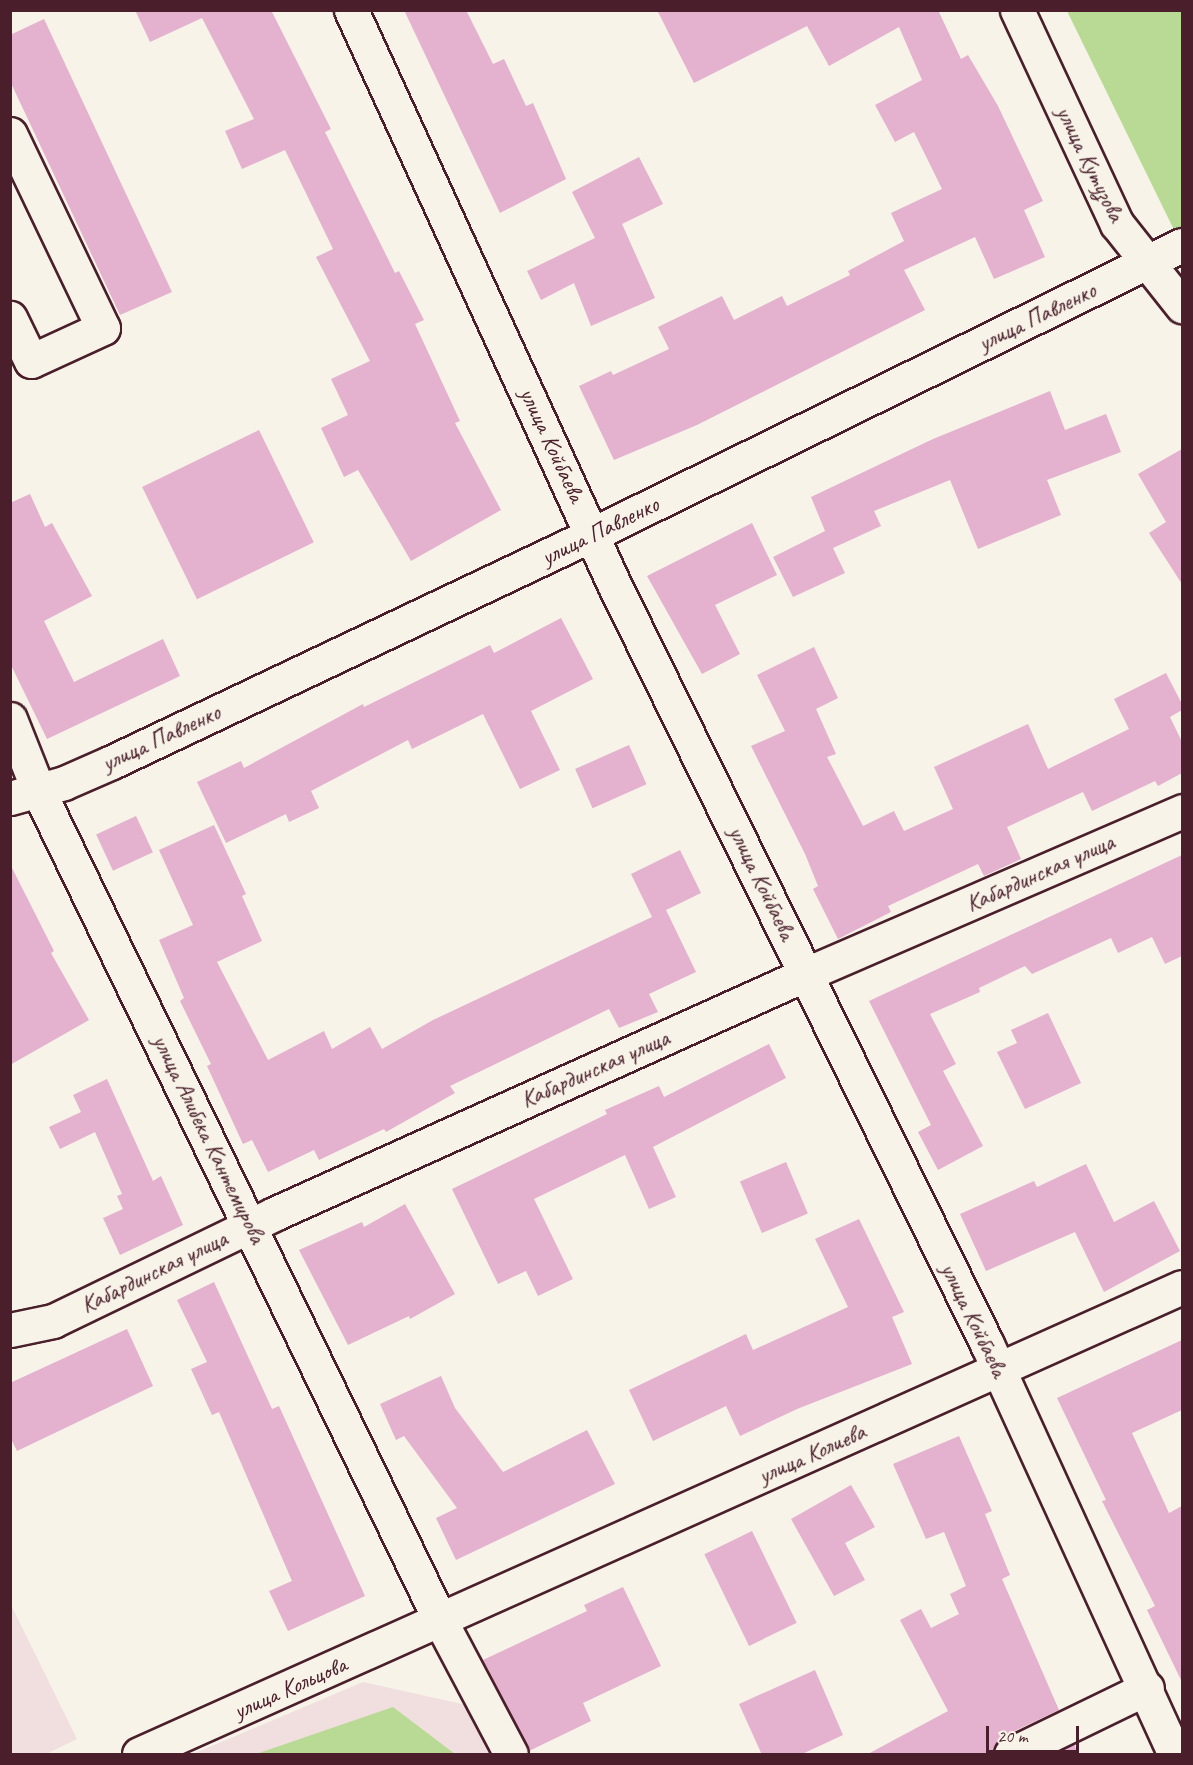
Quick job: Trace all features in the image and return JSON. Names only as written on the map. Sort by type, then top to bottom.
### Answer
[{"type":"street","name":"улица Койбаева","points":[[351,10],[593,534],[999,1371],[1147,1688],[1175,1755]]},
{"type":"street","name":"улица Кутузова","points":[[1017,10],[1117,224],[1182,306]]},
{"type":"street","points":[[10,134],[103,328],[31,361],[10,318]]},
{"type":"street","name":"улица Павленко","points":[[25,795],[123,757],[593,534],[1182,245]]},
{"type":"street","name":"улица Алибека Кантемирова","points":[[10,719],[25,795],[250,1225],[441,1622],[511,1755]]},
{"type":"street","name":"Кабардинская улица","points":[[10,1330],[53,1321],[250,1225],[806,974],[1182,811]]},
{"type":"street","name":"улица Колиева","points":[[441,1622],[1182,1287]]},
{"type":"street","name":"улица Кольцова","points":[[139,1755],[441,1622]]},
{"type":"street","points":[[1011,1755],[1147,1688]]},
{"type":"shaded area","points":[[10,1603],[77,1739],[46,1754],[11,1754]]},
{"type":"shaded area","points":[[363,1682],[480,1708],[503,1754],[193,1754]]},
{"type":"green space","points":[[1067,11],[1182,11],[1182,233],[1177,236]]},
{"type":"green space","points":[[393,1707],[455,1754],[256,1754]]},
{"type":"building","points":[[135,10],[271,10],[331,129],[325,132],[395,273],[399,271],[424,320],[415,324],[460,421],[455,423],[501,510],[411,561],[358,470],[344,477],[321,428],[348,415],[331,379],[370,361],[316,257],[333,249],[285,150],[242,169],[225,131],[254,119],[202,18],[150,42]]},
{"type":"building","points":[[404,10],[466,10],[493,64],[504,59],[526,106],[533,103],[566,179],[500,213]]},
{"type":"building","points":[[657,10],[938,10],[961,59],[968,55],[998,106],[1043,201],[1024,210],[1045,257],[994,279],[975,237],[904,270],[925,310],[697,425],[614,460],[579,386],[611,371],[613,375],[669,349],[658,327],[722,296],[734,320],[782,296],[787,306],[850,275],[848,271],[904,241],[891,213],[942,189],[914,132],[895,142],[875,105],[922,80],[899,27],[829,66],[807,26],[694,83]]},
{"type":"building","points":[[44,19],[172,292],[120,315],[10,81],[10,35]]},
{"type":"building","points":[[639,157],[663,204],[622,224],[655,298],[591,326],[574,283],[541,300],[527,271],[595,238],[572,192]]},
{"type":"building","points":[[1050,391],[1065,430],[1106,414],[1121,452],[1047,480],[1061,515],[978,549],[950,480],[874,511],[881,526],[833,548],[845,573],[793,597],[773,557],[825,531],[811,497],[933,439]]},
{"type":"building","points":[[259,430],[314,542],[197,599],[142,487]]},
{"type":"building","points":[[1182,449],[1182,584],[1149,533],[1166,522],[1138,474]]},
{"type":"building","points":[[30,494],[45,527],[52,523],[92,596],[44,621],[74,682],[163,639],[180,676],[47,739],[10,663],[10,503]]},
{"type":"building","points":[[752,523],[777,575],[715,605],[740,654],[702,674],[647,576]]},
{"type":"building","points":[[561,618],[593,679],[531,711],[560,770],[520,789],[483,714],[412,749],[408,740],[311,791],[319,808],[289,822],[286,814],[226,843],[197,782],[241,761],[244,768],[363,704],[364,707],[490,645],[494,653]]},
{"type":"building","points":[[814,647],[838,698],[816,709],[836,754],[827,757],[863,826],[894,811],[904,831],[953,809],[934,767],[1028,724],[1048,769],[1129,729],[1114,699],[1166,673],[1182,704],[1182,710],[1170,717],[1182,742],[1182,773],[1158,786],[1155,781],[1092,811],[1083,792],[1007,827],[1021,859],[984,876],[978,864],[888,906],[891,912],[838,939],[813,889],[818,886],[805,854],[751,746],[785,731],[757,675]]},
{"type":"building","points":[[629,745],[646,784],[593,808],[575,769]]},
{"type":"building","points":[[136,816],[153,852],[113,871],[96,835]]},
{"type":"building","points":[[214,825],[246,894],[242,896],[262,941],[217,962],[268,1060],[324,1031],[332,1049],[370,1027],[382,1049],[433,1020],[652,917],[631,874],[680,850],[701,893],[666,910],[696,972],[649,994],[658,1012],[619,1028],[609,1009],[450,1086],[455,1093],[386,1132],[384,1129],[319,1160],[314,1150],[268,1172],[252,1140],[243,1144],[207,1066],[211,1064],[180,1001],[184,998],[159,940],[193,925],[159,850]]},
{"type":"building","points":[[1182,855],[1182,956],[1165,964],[1152,937],[1118,953],[1111,938],[1032,974],[1025,966],[979,988],[980,992],[930,1014],[956,1064],[943,1071],[983,1146],[938,1170],[918,1132],[931,1125],[869,1001]]},
{"type":"building","points":[[10,864],[54,951],[51,953],[89,1020],[10,1065]]},
{"type":"building","points":[[1048,1013],[1081,1083],[1025,1109],[997,1052],[1017,1043],[1011,1030]]},
{"type":"building","points":[[769,1044],[786,1078],[653,1147],[676,1197],[649,1209],[625,1155],[534,1199],[573,1279],[538,1296],[526,1271],[498,1284],[452,1189],[607,1114],[605,1110],[659,1086],[664,1097]]},
{"type":"building","points":[[107,1079],[153,1181],[161,1176],[183,1225],[120,1255],[103,1218],[123,1209],[117,1196],[122,1194],[95,1132],[60,1149],[49,1127],[81,1112],[73,1095]]},
{"type":"building","points":[[786,1162],[808,1214],[762,1233],[740,1182]]},
{"type":"building","points":[[1086,1164],[1114,1222],[1154,1201],[1180,1251],[1104,1292],[1075,1232],[986,1271],[960,1214],[1034,1181],[1037,1187]]},
{"type":"building","points":[[405,1204],[455,1294],[410,1319],[409,1316],[348,1345],[299,1250],[362,1222],[364,1227]]},
{"type":"building","points":[[859,1219],[904,1312],[892,1317],[912,1364],[797,1409],[740,1436],[726,1406],[653,1441],[629,1390],[746,1334],[753,1350],[848,1307],[815,1239]]},
{"type":"building","points":[[214,1282],[272,1409],[279,1406],[365,1596],[288,1631],[269,1591],[292,1581],[219,1412],[212,1415],[191,1369],[207,1362],[177,1300]]},
{"type":"building","points":[[127,1329],[153,1386],[17,1451],[10,1437],[10,1383]]},
{"type":"building","points":[[1182,1340],[1182,1410],[1132,1433],[1169,1513],[1182,1506],[1182,1682],[1147,1610],[1155,1606],[1102,1501],[1106,1500],[1057,1398]]},
{"type":"building","points":[[441,1376],[455,1408],[503,1472],[587,1430],[615,1484],[456,1560],[436,1518],[457,1508],[404,1436],[396,1440],[380,1404]]},
{"type":"building","points":[[959,1436],[992,1511],[985,1514],[1010,1575],[1002,1579],[1059,1710],[1002,1737],[993,1755],[866,1755],[948,1711],[900,1620],[921,1609],[931,1628],[959,1614],[950,1594],[966,1586],[944,1532],[926,1539],[893,1464]]},
{"type":"building","points":[[851,1485],[875,1527],[845,1543],[865,1580],[834,1596],[791,1519]]},
{"type":"building","points":[[752,1531],[797,1623],[749,1646],[704,1554]]},
{"type":"building","points":[[623,1587],[661,1666],[583,1703],[591,1721],[529,1751],[483,1660],[587,1611],[584,1605]]},
{"type":"building","points":[[815,1670],[843,1735],[800,1755],[762,1755],[739,1704]]},
{"type":"building","points":[[1074,1744],[1079,1755],[1053,1755]]}]
